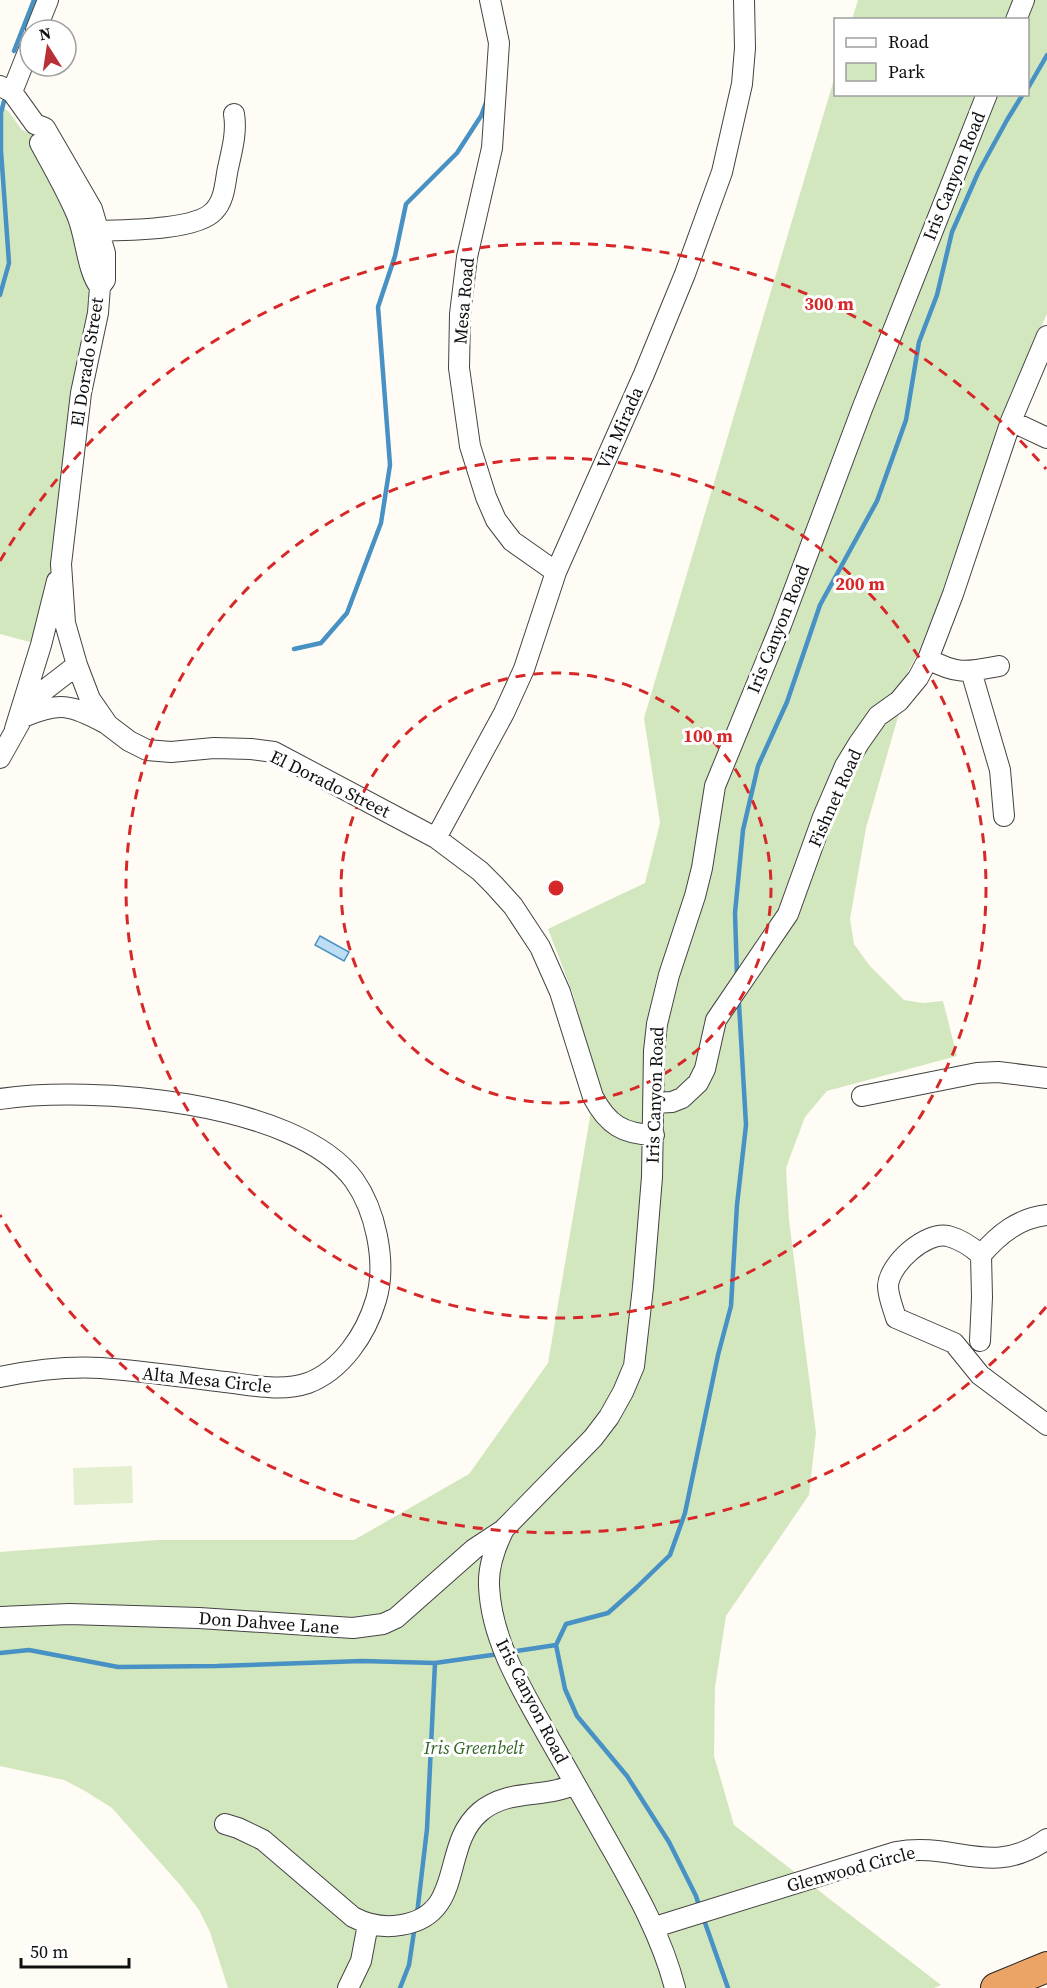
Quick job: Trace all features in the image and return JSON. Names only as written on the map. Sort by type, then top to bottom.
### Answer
[{"type":"highway","points":[[996,1988],[1047,1967]]},
{"type":"street","points":[[41,18],[48,0]]},
{"type":"street","name":"Mesa Road","points":[[490,0],[499,43],[492,148],[467,257],[460,314],[459,368],[470,446],[486,497],[496,520],[512,541],[556,572]]},
{"type":"street","name":"Via Mirada","points":[[436,838],[512,696],[524,669],[556,572],[685,274],[722,172],[742,84],[746,48],[744,0]]},
{"type":"street","points":[[1017,18],[1024,0]]},
{"type":"street","points":[[6,89],[18,68]]},
{"type":"street","name":"El Dorado Street","points":[[6,89],[35,124],[45,128],[50,136],[82,190],[100,231],[105,253],[105,280],[100,287],[98,313],[78,416],[61,564],[65,623],[90,699],[108,725],[129,741],[147,750],[171,752],[214,748],[251,749],[274,753],[436,838],[475,867],[513,906],[540,947],[560,992],[593,1097],[599,1107],[610,1122],[626,1131],[654,1135]]},
{"type":"street","name":"Iris Canyon Road","points":[[675,1988],[655,1927],[530,1705],[500,1640],[489,1585],[491,1563],[504,1529],[593,1438],[609,1417],[634,1366],[644,1287],[652,1177],[654,1051],[657,1024],[669,975],[702,868],[715,786],[781,625],[866,398],[986,96]]},
{"type":"street","points":[[67,194],[78,201],[90,229],[100,231],[173,226],[204,219],[222,200],[236,128],[234,114]]},
{"type":"street","name":"El Dorado Street","points":[[35,124],[35,133],[67,194],[84,235],[94,279],[100,287]]},
{"type":"street","name":"Fishnet Road","points":[[654,1103],[672,1102],[682,1098],[698,1083],[705,1069],[717,1020],[788,914],[823,817],[845,766],[879,716],[899,701],[918,678],[928,659],[953,594],[1011,421],[1047,336]]},
{"type":"street","points":[[1011,421],[1047,438]]},
{"type":"street","points":[[19,723],[61,564]]},
{"type":"street","points":[[928,659],[946,669],[971,671],[999,666]]},
{"type":"street","points":[[0,758],[33,699],[77,665]]},
{"type":"street","points":[[971,671],[1000,770],[1004,816]]},
{"type":"street","points":[[19,723],[55,706],[74,707],[108,725]]},
{"type":"street","points":[[862,1096],[977,1073],[998,1072],[1047,1078]]},
{"type":"street","name":"Alta Mesa Circle","points":[[0,1100],[33,1095],[94,1094],[155,1098],[212,1109],[284,1132],[325,1153],[353,1179],[370,1210],[379,1246],[380,1267],[377,1297],[364,1329],[340,1362],[324,1375],[308,1383],[278,1388],[101,1368],[66,1367],[0,1377]]},
{"type":"street","points":[[980,1375],[985,1362],[986,1348],[980,1341],[981,1255],[991,1243],[1012,1226],[1034,1217],[1047,1215]]},
{"type":"street","points":[[981,1255],[946,1236],[928,1238],[910,1251],[894,1266],[888,1285],[896,1318],[954,1343],[980,1375],[1047,1425]]},
{"type":"street","points":[[954,1343],[980,1341]]},
{"type":"street","name":"Don Dahvee Lane","points":[[0,1617],[69,1614],[199,1618],[352,1628],[383,1624],[396,1618],[474,1549],[504,1529]]},
{"type":"street","points":[[225,1824],[263,1840],[353,1917],[368,1924],[386,1926],[406,1924],[436,1908],[448,1890],[458,1845],[464,1832],[473,1819],[486,1807],[516,1794],[558,1791],[575,1784]]},
{"type":"street","name":"Glenwood Circle","points":[[655,1927],[896,1852],[930,1849],[1002,1859],[1027,1851],[1047,1839]]},
{"type":"street","points":[[348,1988],[361,1961],[368,1924]]},
{"type":"green space","name":"Iris Greenbelt","points":[[858,0],[1047,0],[1047,314],[1010,395],[937,606],[918,653],[898,690],[900,710],[866,828],[850,919],[854,944],[870,966],[904,1000],[923,1003],[943,1001],[957,1056],[827,1091],[805,1117],[786,1168],[789,1220],[816,1433],[809,1495],[726,1616],[715,1687],[714,1756],[734,1825],[941,1985],[934,1988],[228,1988],[210,1932],[199,1910],[181,1886],[112,1808],[64,1780],[0,1766],[0,1552],[157,1540],[354,1540],[469,1474],[548,1363],[591,1111],[598,1094],[573,994],[548,929],[645,883],[660,823],[644,718],[834,79],[834,96],[1029,96],[1029,18],[852,18]]},
{"type":"green space","points":[[0,105],[9,112],[22,130],[44,139],[99,275],[41,645],[0,634]]},
{"type":"green space","points":[[132,1466],[133,1503],[74,1505],[73,1468]]},
{"type":"water","points":[[320,936],[349,952],[344,961],[315,945]]},
{"type":"waterway","points":[[14,51],[34,0]]},
{"type":"waterway","points":[[1029,86],[1047,55]]},
{"type":"waterway","points":[[737,975],[735,913],[743,830],[758,766],[787,702],[820,605],[877,501],[906,420],[919,342],[937,295],[952,232],[978,173],[1022,96]]},
{"type":"waterway","points":[[294,649],[321,643],[347,613],[381,523],[390,465],[378,307],[395,256],[406,204],[457,153],[481,116],[487,100]]},
{"type":"waterway","points":[[0,295],[9,263],[1,151],[1,113],[4,101]]},
{"type":"waterway","points":[[700,1909],[696,1896],[669,1842],[627,1776],[577,1716],[565,1689],[556,1645],[566,1624],[608,1613],[670,1555],[685,1513],[718,1355],[731,1306],[737,1205],[746,1125],[739,1004]]},
{"type":"waterway","points":[[510,1652],[556,1645]]},
{"type":"waterway","points":[[0,1653],[29,1650],[118,1667],[362,1661],[435,1663],[499,1654]]},
{"type":"waterway","points":[[417,1914],[427,1829],[435,1663]]},
{"type":"waterway","points":[[703,1917],[728,1988]]},
{"type":"waterway","points":[[400,1988],[409,1965],[415,1925]]}]
